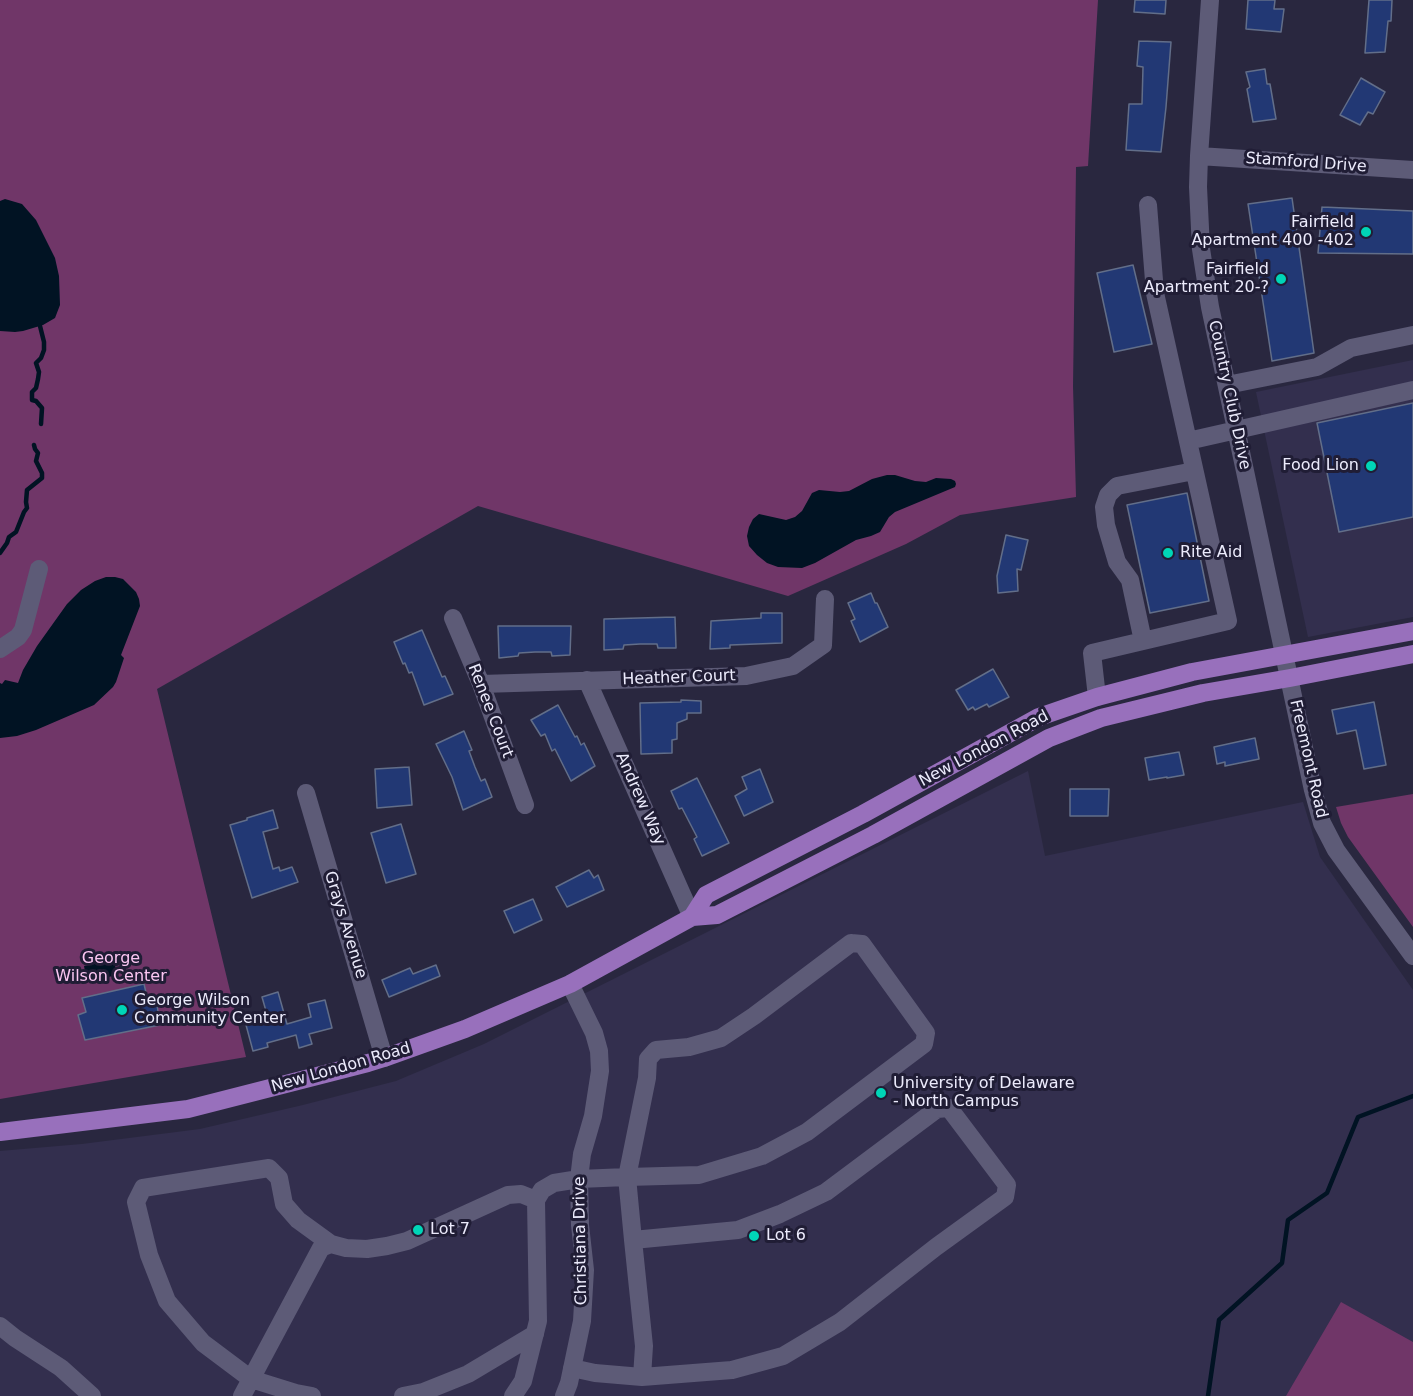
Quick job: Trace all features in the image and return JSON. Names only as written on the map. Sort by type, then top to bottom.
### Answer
[{"type":"main road","name":"New London Road","points":[[692,917],[706,895],[863,814],[1039,717],[1097,697],[1192,672],[1413,631]]},
{"type":"main road","name":"New London Road","points":[[0,1132],[188,1109],[384,1058],[465,1029],[570,984],[692,917],[717,915],[873,835],[1049,738],[1101,718],[1203,693],[1413,654]]},
{"type":"street","name":"Country Club Drive","points":[[1209,0],[1199,156],[1199,219],[1203,266],[1290,678]]},
{"type":"street","name":"Stamford Drive","points":[[1199,156],[1413,170]]},
{"type":"street","points":[[1097,697],[1092,653],[1228,621],[1155,293],[1148,205]]},
{"type":"street","points":[[1227,385],[1317,367],[1351,348],[1413,335]]},
{"type":"street","points":[[1188,441],[1413,390]]},
{"type":"street","points":[[1143,641],[1130,580],[1117,562],[1106,525],[1104,507],[1108,495],[1117,486],[1194,471]]},
{"type":"street","points":[[0,649],[18,637],[23,630],[39,569]]},
{"type":"street","name":"Heather Court","points":[[481,684],[746,676],[793,666],[823,645],[825,599]]},
{"type":"street","name":"Renee Court","points":[[453,618],[481,684],[525,805]]},
{"type":"street","name":"Freemont Road","points":[[1290,678],[1322,823],[1336,849],[1406,932],[1413,956]]},
{"type":"street","name":"Andrew Way","points":[[587,680],[692,917]]},
{"type":"street","name":"Grays Avenue","points":[[306,793],[384,1058]]},
{"type":"street","points":[[513,1396],[523,1381],[538,1321],[536,1200],[542,1190],[554,1183],[579,1179],[627,1177],[699,1175],[762,1156],[807,1132],[924,1044],[926,1033],[862,944],[851,943],[721,1038],[689,1047],[656,1050],[648,1059],[647,1078],[627,1177],[644,1346],[642,1377]]},
{"type":"street","name":"Christiana Drive","points":[[564,1396],[569,1383],[582,1321],[585,1270],[580,1225],[579,1179],[582,1154],[593,1116],[600,1071],[599,1051],[594,1033],[570,984]]},
{"type":"street","points":[[572,1368],[594,1373],[642,1377],[732,1370],[783,1356],[840,1322],[936,1247],[1005,1197],[1006,1185],[949,1108],[937,1109],[826,1192],[780,1214],[738,1230],[633,1240]]},
{"type":"street","points":[[312,1396],[251,1378],[203,1343],[167,1301],[149,1255],[136,1202],[143,1188],[269,1168],[279,1178],[284,1204],[298,1220],[331,1244],[346,1248],[367,1249],[406,1241],[508,1194],[521,1194],[536,1200]]},
{"type":"street","points":[[242,1396],[321,1248],[331,1244]]},
{"type":"street","points":[[0,1326],[61,1368],[92,1396]]},
{"type":"street","points":[[403,1396],[423,1392],[468,1374],[535,1334]]},
{"type":"shaded area","points":[[1413,360],[1413,617],[1308,637],[1256,392]]},
{"type":"shaded area","name":"University of Delaware - North Campus","points":[[1028,771],[1045,856],[1303,802],[1320,857],[1413,990],[1413,1396],[0,1396],[0,1151],[82,1144],[200,1129],[396,1081],[484,1044]]},
{"type":"green space","name":"George Wilson Center","points":[[0,0],[1098,0],[1088,166],[1076,167],[1073,386],[1076,497],[960,515],[906,544],[788,596],[478,506],[157,689],[246,1057],[0,1099]]},
{"type":"green space","points":[[1413,794],[1413,927],[1348,837],[1336,807]]},
{"type":"green space","points":[[1341,1302],[1413,1342],[1413,1396],[1286,1396]]},
{"type":"water","points":[[5,199],[22,204],[36,220],[55,258],[59,276],[60,305],[55,318],[43,325],[15,332],[0,331],[0,201]]},
{"type":"water","points":[[887,475],[926,482],[936,478],[951,479],[956,484],[955,487],[895,512],[880,532],[856,540],[802,568],[778,567],[767,563],[749,546],[747,536],[749,527],[759,514],[786,520],[802,511],[812,493],[819,490],[849,491],[872,479]]},
{"type":"water","points":[[106,577],[123,579],[136,592],[140,606],[121,655],[124,658],[113,687],[94,705],[36,730],[0,738],[0,683],[2,684],[5,680],[18,683],[37,646],[67,604],[81,590]]},
{"type":"water","points":[[114,960],[117,975],[87,982],[84,966]]},
{"type":"building","points":[[1135,0],[1166,0],[1165,14],[1134,12]]},
{"type":"building","points":[[1248,0],[1275,0],[1274,9],[1284,9],[1281,32],[1246,29]]},
{"type":"building","points":[[1369,0],[1392,0],[1391,21],[1388,21],[1385,52],[1365,53]]},
{"type":"building","points":[[1139,41],[1171,42],[1161,152],[1126,150],[1129,104],[1142,104],[1143,67],[1137,66]]},
{"type":"building","points":[[1265,69],[1276,119],[1253,122],[1247,89],[1250,87],[1246,72]]},
{"type":"building","points":[[1361,78],[1385,92],[1373,114],[1368,112],[1360,125],[1340,115]]},
{"type":"building","name":"Fairfield Apartment 20-?","points":[[1292,198],[1314,353],[1272,361],[1248,204]]},
{"type":"building","name":"Fairfield Apartment 400 -402","points":[[1322,207],[1413,211],[1413,254],[1318,253]]},
{"type":"building","points":[[1133,265],[1152,344],[1114,352],[1097,273]]},
{"type":"building","name":"Food Lion","points":[[1413,403],[1413,517],[1339,532],[1317,423]]},
{"type":"building","name":"Rite Aid","points":[[1187,493],[1209,601],[1150,613],[1127,505]]},
{"type":"building","points":[[1006,535],[1028,540],[1021,570],[1017,569],[1018,591],[998,593],[997,576]]},
{"type":"building","points":[[871,593],[888,627],[860,642],[851,621],[855,619],[848,603]]},
{"type":"building","points":[[761,613],[782,613],[782,643],[730,645],[730,648],[710,649],[711,621],[761,618]]},
{"type":"building","points":[[675,617],[676,648],[658,648],[657,644],[640,644],[624,645],[623,649],[604,650],[604,619]]},
{"type":"building","points":[[498,626],[571,626],[570,655],[552,656],[551,652],[535,652],[499,658]]},
{"type":"building","points":[[422,630],[442,677],[445,676],[453,694],[424,705],[412,672],[409,673],[405,663],[403,664],[394,642]]},
{"type":"building","points":[[993,669],[1009,697],[989,707],[987,704],[975,710],[973,707],[968,710],[956,690]]},
{"type":"building","points":[[681,700],[701,701],[701,713],[687,713],[687,719],[677,723],[677,739],[672,740],[672,753],[641,754],[640,703],[681,702]]},
{"type":"building","points":[[1374,702],[1386,765],[1364,769],[1356,730],[1337,734],[1332,710]]},
{"type":"building","points":[[558,705],[575,737],[577,736],[581,745],[584,743],[595,766],[571,781],[555,749],[552,751],[545,734],[541,736],[531,720]]},
{"type":"building","points":[[464,731],[472,750],[469,751],[475,767],[481,781],[485,779],[492,797],[463,810],[452,777],[436,744]]},
{"type":"building","points":[[1255,738],[1259,759],[1225,766],[1225,762],[1217,764],[1214,747]]},
{"type":"building","points":[[1179,752],[1184,775],[1149,780],[1145,758]]},
{"type":"building","points":[[409,767],[412,805],[377,808],[375,769]]},
{"type":"building","points":[[760,769],[773,802],[744,816],[735,796],[747,789],[742,777]]},
{"type":"building","points":[[697,778],[729,843],[702,856],[694,839],[697,837],[682,808],[679,809],[671,791]]},
{"type":"building","points":[[1070,789],[1109,789],[1108,816],[1070,816]]},
{"type":"building","points":[[273,810],[278,828],[263,832],[273,869],[279,867],[280,871],[292,867],[298,882],[252,898],[230,825]]},
{"type":"building","points":[[401,824],[416,874],[386,883],[371,833]]},
{"type":"building","points":[[589,870],[594,878],[598,875],[604,890],[567,907],[556,887]]},
{"type":"building","points":[[533,899],[542,920],[514,933],[504,911]]},
{"type":"building","points":[[436,965],[440,976],[389,997],[382,980],[410,968],[413,974]]},
{"type":"building","name":"George Wilson Community Center","points":[[144,984],[148,1001],[156,998],[160,1025],[85,1040],[78,1015],[86,1012],[82,998]]},
{"type":"building","points":[[278,992],[287,1024],[311,1017],[308,1004],[325,1000],[332,1028],[309,1034],[312,1044],[299,1048],[296,1035],[267,1043],[268,1047],[253,1051],[246,1025],[268,1018],[262,997]]},
{"type":"waterway","points":[[40,326],[44,350],[36,363],[39,372],[36,388],[32,392],[32,400],[42,408],[41,424]]},
{"type":"waterway","points":[[0,553],[9,537],[16,532],[27,508],[27,490],[42,478],[36,461],[38,453],[34,445]]},
{"type":"waterway","points":[[1208,1396],[1219,1320],[1282,1263],[1288,1220],[1327,1193],[1358,1117],[1413,1096]]},
{"type":"place","name":"Fairfield Apartment 400 -402","points":[[1366,232]]},
{"type":"place","name":"Fairfield Apartment 20-?","points":[[1281,279]]},
{"type":"place","name":"Food Lion","points":[[1371,466]]},
{"type":"place","name":"Rite Aid","points":[[1168,553]]},
{"type":"place","name":"George Wilson Community Center","points":[[122,1010]]},
{"type":"place","name":"University of Delaware - North Campus","points":[[881,1093]]},
{"type":"place","name":"Lot 7","points":[[418,1230]]},
{"type":"place","name":"Lot 6","points":[[754,1236]]}]
